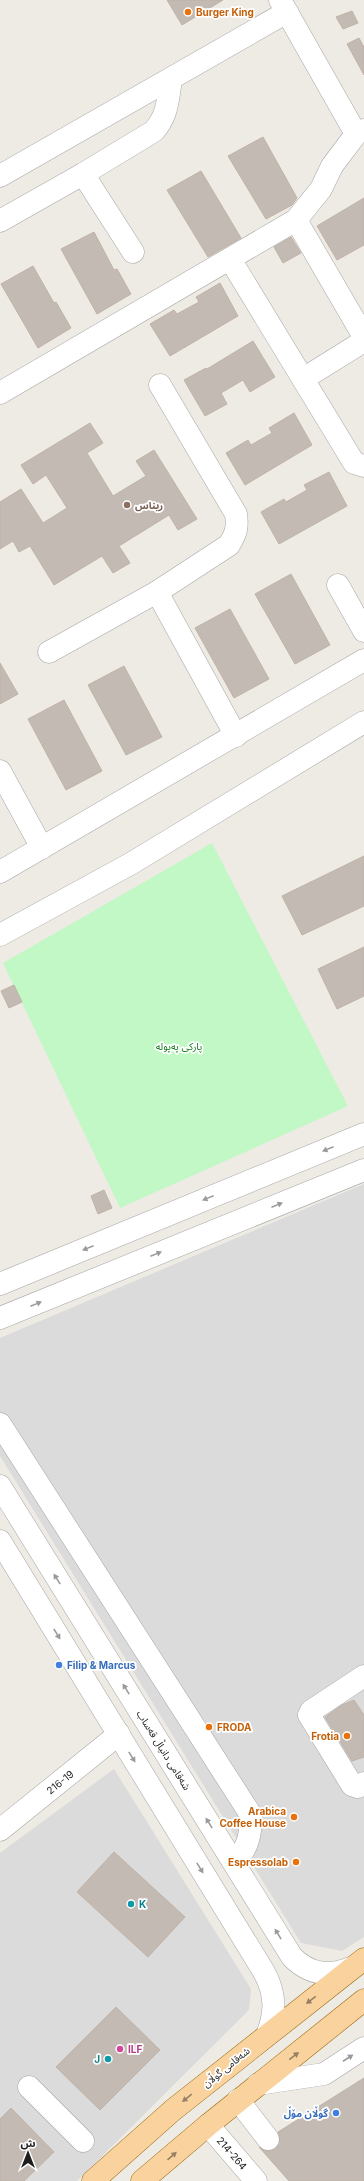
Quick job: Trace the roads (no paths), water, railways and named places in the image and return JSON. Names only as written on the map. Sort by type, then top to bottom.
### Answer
[{"type":"main road","name":"شەقامی گوڵان","points":[[93,2181],[173,2110],[359,1963]]},
{"type":"main road","points":[[142,2181],[208,2124],[364,2000]]},
{"type":"street","points":[[0,176],[171,79],[283,6],[360,132],[332,166],[321,189],[296,220],[0,393]]},
{"type":"street","points":[[0,221],[83,174],[154,131],[162,121],[167,109],[171,79]]},
{"type":"street","points":[[83,174],[133,252]]},
{"type":"street","points":[[296,220],[364,337]]},
{"type":"street","points":[[230,259],[354,463],[364,466]]},
{"type":"street","points":[[303,379],[364,341]]},
{"type":"street","points":[[49,652],[157,592],[229,545],[236,534],[238,525],[236,514],[160,385]]},
{"type":"street","points":[[338,585],[364,631]]},
{"type":"street","points":[[157,592],[236,736]]},
{"type":"street","points":[[0,872],[236,736],[364,660]]},
{"type":"street","points":[[0,935],[132,863],[364,722]]},
{"type":"street","points":[[0,771],[42,848]]},
{"type":"street","points":[[0,1284],[364,1134]]},
{"type":"street","points":[[0,1318],[364,1170]]},
{"type":"street","points":[[0,1424],[251,1815],[251,1833],[242,1855],[234,1862]]},
{"type":"street","name":"شەقامی دانیاڵ قەساب","points":[[0,1486],[289,1953],[299,1964],[316,1972],[329,1974],[342,1972],[359,1963]]},
{"type":"street","points":[[0,1541],[269,1981],[274,2000],[274,2012],[267,2035]]},
{"type":"street","points":[[364,1676],[311,1711],[309,1715],[352,1785],[358,1787],[364,1783]]},
{"type":"street","name":"216-19","points":[[0,1830],[119,1734]]},
{"type":"street","points":[[260,1966],[265,1970],[277,1971],[287,1964],[289,1953]]},
{"type":"street","points":[[258,2084],[324,2074],[364,2048]]},
{"type":"street","points":[[29,2087],[83,2141]]},
{"type":"street","points":[[238,2100],[268,2139]]},
{"type":"street","name":"214-264","points":[[208,2124],[256,2181]]},
{"type":"place","name":"Burger King","points":[[188,12]]},
{"type":"place","name":"ريناس","points":[[127,505]]},
{"type":"place","name":"Filip & Marcus","points":[[59,1665]]},
{"type":"place","name":"FRODA","points":[[209,1727]]},
{"type":"place","name":"Frotia","points":[[347,1736]]},
{"type":"place","name":"Arabica Coffee House","points":[[294,1817]]},
{"type":"place","name":"Espressolab","points":[[296,1862]]},
{"type":"place","name":"K","points":[[131,1904]]},
{"type":"place","name":"ILF","points":[[120,2049]]},
{"type":"place","name":"J","points":[[108,2059]]},
{"type":"place","name":"گوڵان مۆڵ","points":[[336,2113]]},
{"type":"park label","name":"پارکی پەپولە","points":[[179,1046]]}]
